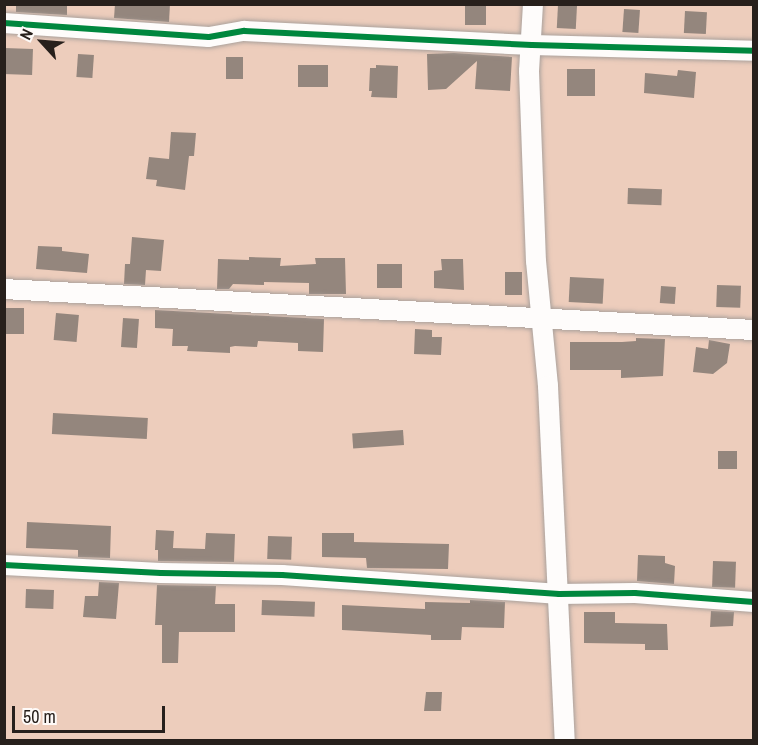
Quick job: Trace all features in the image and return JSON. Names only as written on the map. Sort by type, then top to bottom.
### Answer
[{"type":"street","points":[[533,4],[532,45],[528,71],[536,261],[542,320],[559,594],[565,741]]},
{"type":"street","points":[[4,23],[209,37],[244,31],[532,45],[753,51]]},
{"type":"street","points":[[4,288],[542,320],[753,330]]},
{"type":"street","points":[[4,565],[161,573],[282,575],[559,594],[635,593],[753,602]]},
{"type":"shaded area","points":[[5,5],[753,5],[753,740],[5,740]]},
{"type":"building","points":[[16,4],[67,4],[67,15],[16,12]]},
{"type":"building","points":[[115,4],[170,4],[169,22],[114,18]]},
{"type":"building","points":[[465,4],[486,4],[486,25],[465,25]]},
{"type":"building","points":[[558,5],[577,6],[576,29],[557,28]]},
{"type":"building","points":[[624,9],[640,10],[638,33],[622,32]]},
{"type":"building","points":[[685,11],[707,12],[706,34],[684,33]]},
{"type":"building","points":[[4,48],[33,49],[32,75],[4,74]]},
{"type":"building","points":[[454,53],[512,57],[510,91],[475,89],[477,61],[446,89],[428,90],[427,54]]},
{"type":"building","points":[[78,54],[94,55],[92,78],[76,77]]},
{"type":"building","points":[[226,57],[243,57],[243,79],[226,79]]},
{"type":"building","points":[[298,65],[328,65],[328,87],[298,87]]},
{"type":"building","points":[[376,65],[398,66],[397,98],[371,97],[370,68],[376,68]]},
{"type":"building","points":[[567,69],[595,69],[595,96],[567,96]]},
{"type":"building","points":[[678,70],[696,72],[694,98],[644,93],[645,73],[677,76]]},
{"type":"building","points":[[171,132],[196,133],[194,156],[189,156],[185,190],[156,186],[157,180],[146,179],[149,157],[169,159]]},
{"type":"building","points":[[628,188],[662,189],[661,205],[627,204]]},
{"type":"building","points":[[132,237],[164,240],[161,271],[146,270],[145,285],[124,284],[125,264],[130,264]]},
{"type":"building","points":[[38,246],[62,247],[62,251],[89,254],[87,273],[36,269]]},
{"type":"building","points":[[249,257],[281,258],[280,266],[316,264],[315,258],[345,258],[346,294],[309,294],[309,283],[233,284],[229,289],[217,289],[218,259],[249,260]]},
{"type":"building","points":[[441,259],[463,259],[464,290],[434,288],[434,271],[442,270]]},
{"type":"building","points":[[377,264],[402,264],[402,288],[377,288]]},
{"type":"building","points":[[505,272],[522,272],[522,295],[505,295]]},
{"type":"building","points":[[570,277],[604,279],[603,304],[569,302]]},
{"type":"building","points":[[717,285],[741,286],[740,308],[716,307]]},
{"type":"building","points":[[661,286],[676,287],[675,304],[660,303]]},
{"type":"building","points":[[4,308],[24,308],[24,334],[4,334]]},
{"type":"building","points":[[155,310],[324,319],[323,352],[298,351],[298,343],[258,341],[257,347],[230,347],[230,353],[187,351],[188,346],[172,346],[173,329],[155,328]]},
{"type":"building","points":[[56,313],[79,315],[77,342],[54,340]]},
{"type":"building","points":[[123,318],[139,319],[137,348],[121,347]]},
{"type":"building","points":[[415,329],[432,330],[432,337],[442,337],[441,355],[414,354]]},
{"type":"building","points":[[636,338],[665,339],[663,376],[621,378],[621,370],[570,370],[570,342],[622,342],[636,341]]},
{"type":"building","points":[[709,340],[730,344],[727,363],[713,374],[693,372],[696,347],[708,349]]},
{"type":"building","points":[[53,413],[148,418],[147,439],[52,434]]},
{"type":"building","points":[[403,430],[404,445],[353,449],[352,434]]},
{"type":"building","points":[[718,451],[737,451],[737,469],[718,469]]},
{"type":"building","points":[[27,522],[111,526],[110,558],[78,557],[78,550],[26,548]]},
{"type":"building","points":[[156,530],[174,531],[173,548],[205,549],[206,533],[235,534],[234,562],[158,561],[158,550],[155,550]]},
{"type":"building","points":[[322,533],[354,533],[354,542],[449,544],[448,569],[367,568],[366,558],[322,557]]},
{"type":"building","points":[[268,536],[292,537],[291,560],[267,559]]},
{"type":"building","points":[[638,555],[665,556],[665,563],[675,566],[674,584],[637,581]]},
{"type":"building","points":[[713,561],[736,562],[735,588],[712,587]]},
{"type":"building","points":[[99,582],[119,583],[116,619],[83,617],[85,596],[98,596]]},
{"type":"building","points":[[157,585],[216,586],[215,604],[235,604],[235,632],[179,632],[178,663],[162,663],[162,625],[155,625]]},
{"type":"building","points":[[26,589],[54,590],[53,609],[25,608]]},
{"type":"building","points":[[262,600],[315,602],[314,617],[261,615]]},
{"type":"building","points":[[470,600],[505,602],[504,628],[462,627],[461,640],[431,640],[431,635],[342,630],[342,605],[425,609],[425,602],[470,603]]},
{"type":"building","points":[[711,611],[734,612],[733,626],[710,627]]},
{"type":"building","points":[[584,612],[615,612],[615,623],[667,624],[668,650],[645,650],[645,644],[584,643]]},
{"type":"building","points":[[426,692],[442,692],[441,711],[424,711]]},
{"type":"cycle path","points":[[4,23],[209,37],[244,31],[532,45],[754,51]]},
{"type":"cycle path","points":[[4,565],[161,573],[282,575],[559,594],[635,593],[754,602]]}]
